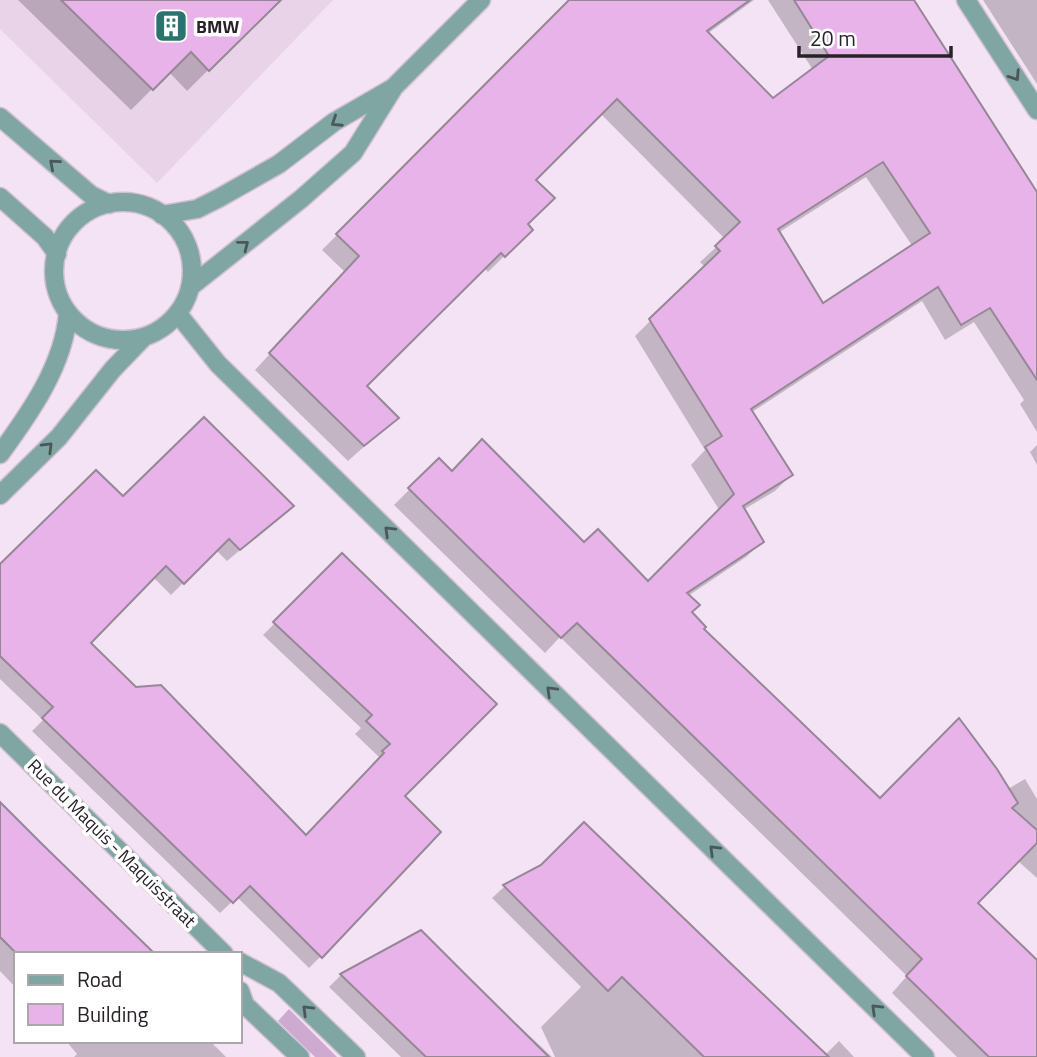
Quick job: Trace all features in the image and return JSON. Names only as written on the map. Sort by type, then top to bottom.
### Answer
[{"type":"street","points":[[190,287],[291,208],[353,153],[394,87],[481,0]]},
{"type":"street","points":[[966,0],[1037,110]]},
{"type":"street","points":[[162,215],[197,209],[219,198],[279,164],[334,122],[394,87]]},
{"type":"street","points":[[0,117],[91,195],[109,204]]},
{"type":"street","points":[[0,197],[45,237],[57,254]]},
{"type":"street","points":[[109,204],[136,204],[162,215],[181,234],[189,252],[192,275],[190,287],[178,314],[162,328],[142,338],[119,341],[85,328],[68,313],[55,285],[57,254],[64,236],[76,221],[109,204]]},
{"type":"street","points":[[0,454],[30,413],[66,337],[68,313]]},
{"type":"street","points":[[178,314],[218,364],[925,1057]]},
{"type":"street","points":[[0,495],[59,437],[113,369],[142,338]]},
{"type":"street","name":"Rue du Maquis - Maquisstraat","points":[[0,733],[222,952]]},
{"type":"street","points":[[242,963],[279,983],[356,1057]]},
{"type":"street","points":[[242,996],[246,1005],[300,1057]]},
{"type":"shaded area","points":[[0,0],[333,0],[157,183],[0,29]]},
{"type":"shaded area","points":[[289,1009],[337,1057],[315,1057],[278,1021]]},
{"type":"building","name":"BMW","points":[[61,0],[281,0],[209,71],[191,52],[153,90]]},
{"type":"building","points":[[569,0],[750,0],[707,31],[773,98],[829,56],[794,0],[914,0],[1037,192],[1037,380],[990,308],[961,325],[938,287],[751,409],[793,475],[743,506],[764,542],[687,593],[700,605],[692,612],[706,627],[704,629],[880,798],[959,718],[997,769],[1018,803],[1012,808],[1037,830],[1037,843],[978,903],[1037,960],[1037,1057],[989,1057],[906,976],[922,959],[577,623],[561,638],[408,488],[439,458],[452,471],[482,439],[584,542],[598,529],[648,581],[734,494],[705,447],[722,436],[649,319],[720,251],[715,246],[740,222],[617,99],[536,180],[555,198],[528,224],[533,230],[505,257],[501,253],[367,386],[399,418],[364,446],[269,353],[359,256],[336,234]],"holes":[[[883,162],[930,233],[823,303],[778,229]]]},
{"type":"building","points":[[204,417],[294,506],[240,550],[229,539],[184,584],[166,566],[91,643],[136,687],[161,685],[306,835],[390,744],[366,721],[372,715],[273,622],[342,553],[497,704],[405,796],[441,832],[322,958],[250,886],[233,903],[42,718],[53,707],[0,656],[0,564],[96,470],[123,496]]},
{"type":"building","points":[[0,802],[153,952],[15,952],[0,937]]},
{"type":"building","points":[[584,822],[829,1057],[704,1057],[622,977],[608,991],[503,885],[541,865]]},
{"type":"building","points":[[421,930],[549,1057],[426,1057],[340,974]]},
{"type":"place","name":"BMW","points":[[171,26]]}]
